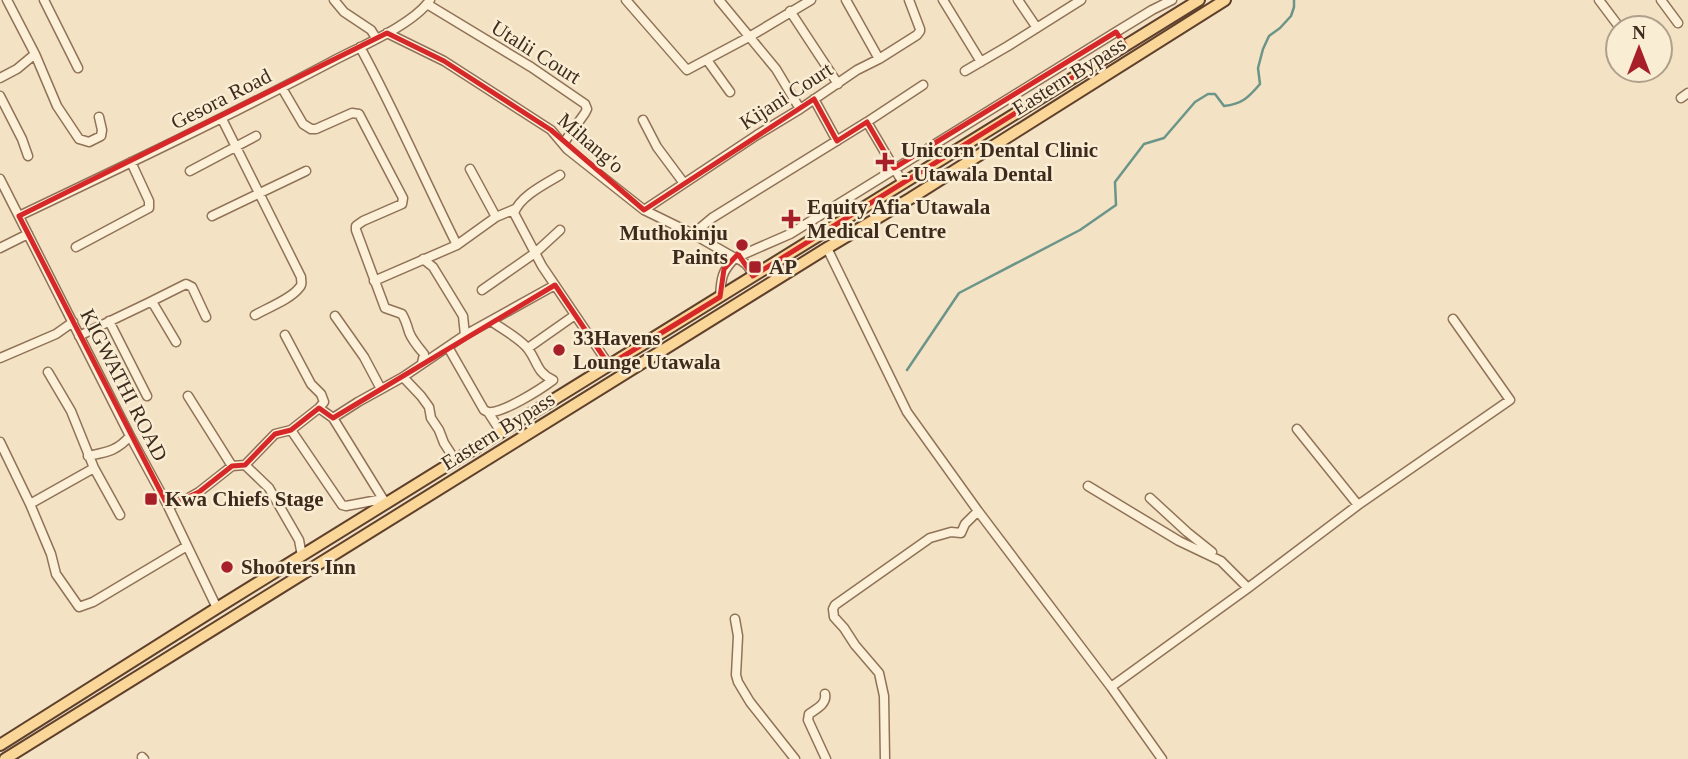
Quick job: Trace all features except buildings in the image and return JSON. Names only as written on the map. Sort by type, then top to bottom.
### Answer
[{"type":"main road","name":"Eastern Bypass","points":[[0,745],[382,503],[1199,0]]},
{"type":"main road","name":"Eastern Bypass","points":[[5,759],[1034,121],[1224,0]]},
{"type":"main road","points":[[1025,106],[1034,121]]},
{"type":"street","points":[[6,0],[57,106],[79,139],[89,142],[101,136],[99,117]]},
{"type":"street","points":[[44,0],[78,68]]},
{"type":"street","points":[[334,0],[344,12],[371,30],[376,38]]},
{"type":"street","points":[[626,0],[684,69],[690,70],[811,0]]},
{"type":"street","points":[[719,0],[776,69],[800,109]]},
{"type":"street","points":[[846,0],[878,59]]},
{"type":"street","name":"Kijani Court","points":[[644,210],[917,34],[920,31],[909,0]]},
{"type":"street","points":[[943,0],[981,62]]},
{"type":"street","points":[[1018,0],[1037,28]]},
{"type":"street","points":[[965,72],[1081,0]]},
{"type":"street","points":[[720,296],[724,269],[735,258],[790,234],[1115,32],[1172,0]]},
{"type":"street","points":[[1661,0],[1678,23]]},
{"type":"street","name":"Gesora Road","points":[[19,216],[282,88],[387,33],[412,18],[429,2]]},
{"type":"street","name":"Utalii Court","points":[[429,2],[585,104],[585,113],[564,144]]},
{"type":"street","points":[[790,11],[838,84]]},
{"type":"street","points":[[1115,32],[1125,46]]},
{"type":"street","name":"Mihang'o","points":[[387,33],[444,61],[551,131],[598,174],[644,210],[743,260],[753,276]]},
{"type":"street","points":[[359,47],[390,103],[425,182],[457,244]]},
{"type":"street","points":[[0,78],[17,69],[34,54]]},
{"type":"street","points":[[708,60],[730,92]]},
{"type":"street","points":[[693,234],[712,218],[923,85]]},
{"type":"street","points":[[282,88],[303,124],[311,130],[352,113],[359,114],[403,198],[402,204],[363,221],[356,226],[356,230],[385,308],[402,314],[415,344],[424,354],[422,363]]},
{"type":"street","points":[[0,96],[22,138],[28,156]]},
{"type":"street","points":[[814,99],[837,141]]},
{"type":"street","points":[[222,119],[302,283],[290,295],[255,315]]},
{"type":"street","points":[[643,120],[657,147],[683,183]]},
{"type":"street","points":[[973,121],[982,133]]},
{"type":"street","points":[[867,122],[903,183]]},
{"type":"street","points":[[190,171],[256,136]]},
{"type":"street","points":[[76,247],[149,208],[149,201],[131,162]]},
{"type":"street","points":[[470,169],[496,217]]},
{"type":"street","points":[[212,216],[306,171]]},
{"type":"street","points":[[374,281],[457,244],[496,217],[515,209],[536,190],[560,175]]},
{"type":"street","name":"KIGWATHI ROAD","points":[[0,178],[2,189],[19,216],[217,608]]},
{"type":"street","points":[[515,209],[514,213],[535,253],[609,365]]},
{"type":"street","points":[[482,290],[535,253],[560,230]]},
{"type":"street","points":[[0,248],[28,234]]},
{"type":"street","points":[[790,234],[798,248]]},
{"type":"street","points":[[827,248],[907,412],[1162,759]]},
{"type":"street","points":[[423,259],[433,267],[463,316],[465,335]]},
{"type":"street","points":[[79,336],[186,284],[191,287],[206,317]]},
{"type":"street","points":[[333,418],[403,377],[465,335],[555,285]]},
{"type":"street","points":[[150,302],[176,342]]},
{"type":"street","points":[[528,348],[575,315]]},
{"type":"street","points":[[335,316],[364,357],[381,389]]},
{"type":"street","points":[[1111,687],[1358,505],[1510,400],[1453,319]]},
{"type":"street","points":[[109,321],[146,396]]},
{"type":"street","points":[[488,412],[498,412],[553,380],[540,372],[528,348],[491,321]]},
{"type":"street","points":[[0,358],[56,334],[73,322]]},
{"type":"street","points":[[245,466],[275,435],[291,430],[324,402],[321,394],[311,384],[285,335]]},
{"type":"street","points":[[448,346],[484,410],[501,432]]},
{"type":"street","points":[[48,372],[71,411],[88,456],[120,515]]},
{"type":"street","points":[[403,377],[429,407],[431,418],[439,429],[443,443],[455,460]]},
{"type":"street","points":[[188,396],[232,466]]},
{"type":"street","points":[[291,430],[342,505],[382,503],[333,418],[319,408]]},
{"type":"street","points":[[1297,429],[1358,505]]},
{"type":"street","points":[[88,456],[112,451],[130,436]]},
{"type":"street","points":[[0,442],[30,504],[56,573],[79,607],[93,602],[187,546]]},
{"type":"street","points":[[167,506],[199,492],[232,466],[245,466],[269,488],[299,540],[302,556]]},
{"type":"street","points":[[30,504],[94,468]]},
{"type":"street","points":[[1088,486],[1179,541],[1222,561]]},
{"type":"street","points":[[1150,498],[1222,561],[1248,588]]},
{"type":"street","points":[[885,759],[884,696],[878,673],[834,617],[833,609],[930,538],[951,532],[961,533],[965,524],[978,511]]},
{"type":"street","points":[[735,619],[738,636],[738,682],[750,702],[795,759]]},
{"type":"street","points":[[825,694],[826,699],[809,714],[808,720],[826,759]]},
{"type":"highlighted area","points":[[1116,32],[1125,45],[753,276],[738,254],[724,269],[720,297],[609,365],[555,285],[333,418],[319,408],[291,430],[275,434],[245,465],[232,466],[199,492],[168,506],[19,216],[387,33],[444,61],[551,130],[644,210],[814,99],[837,141],[867,122],[894,168]]},
{"type":"waterway","points":[[907,370],[959,293],[1080,230],[1116,205],[1115,182],[1144,144],[1164,138],[1195,102],[1208,94],[1215,94],[1224,106],[1240,102],[1252,93],[1260,84],[1258,68],[1263,49],[1269,36],[1291,16],[1294,0]]},
{"type":"place","name":"Unicorn Dental Clinic - Utawala Dental","points":[[885,162]]},
{"type":"place","name":"Equity Afia Utawala Medical Centre","points":[[791,219]]},
{"type":"place","name":"Muthokinju Paints","points":[[742,245]]},
{"type":"place","name":"AP","points":[[755,267]]},
{"type":"place","name":"33Havens Lounge Utawala","points":[[559,350]]},
{"type":"place","name":"Kwa Chiefs Stage","points":[[151,499]]},
{"type":"place","name":"Shooters Inn","points":[[227,567]]}]
